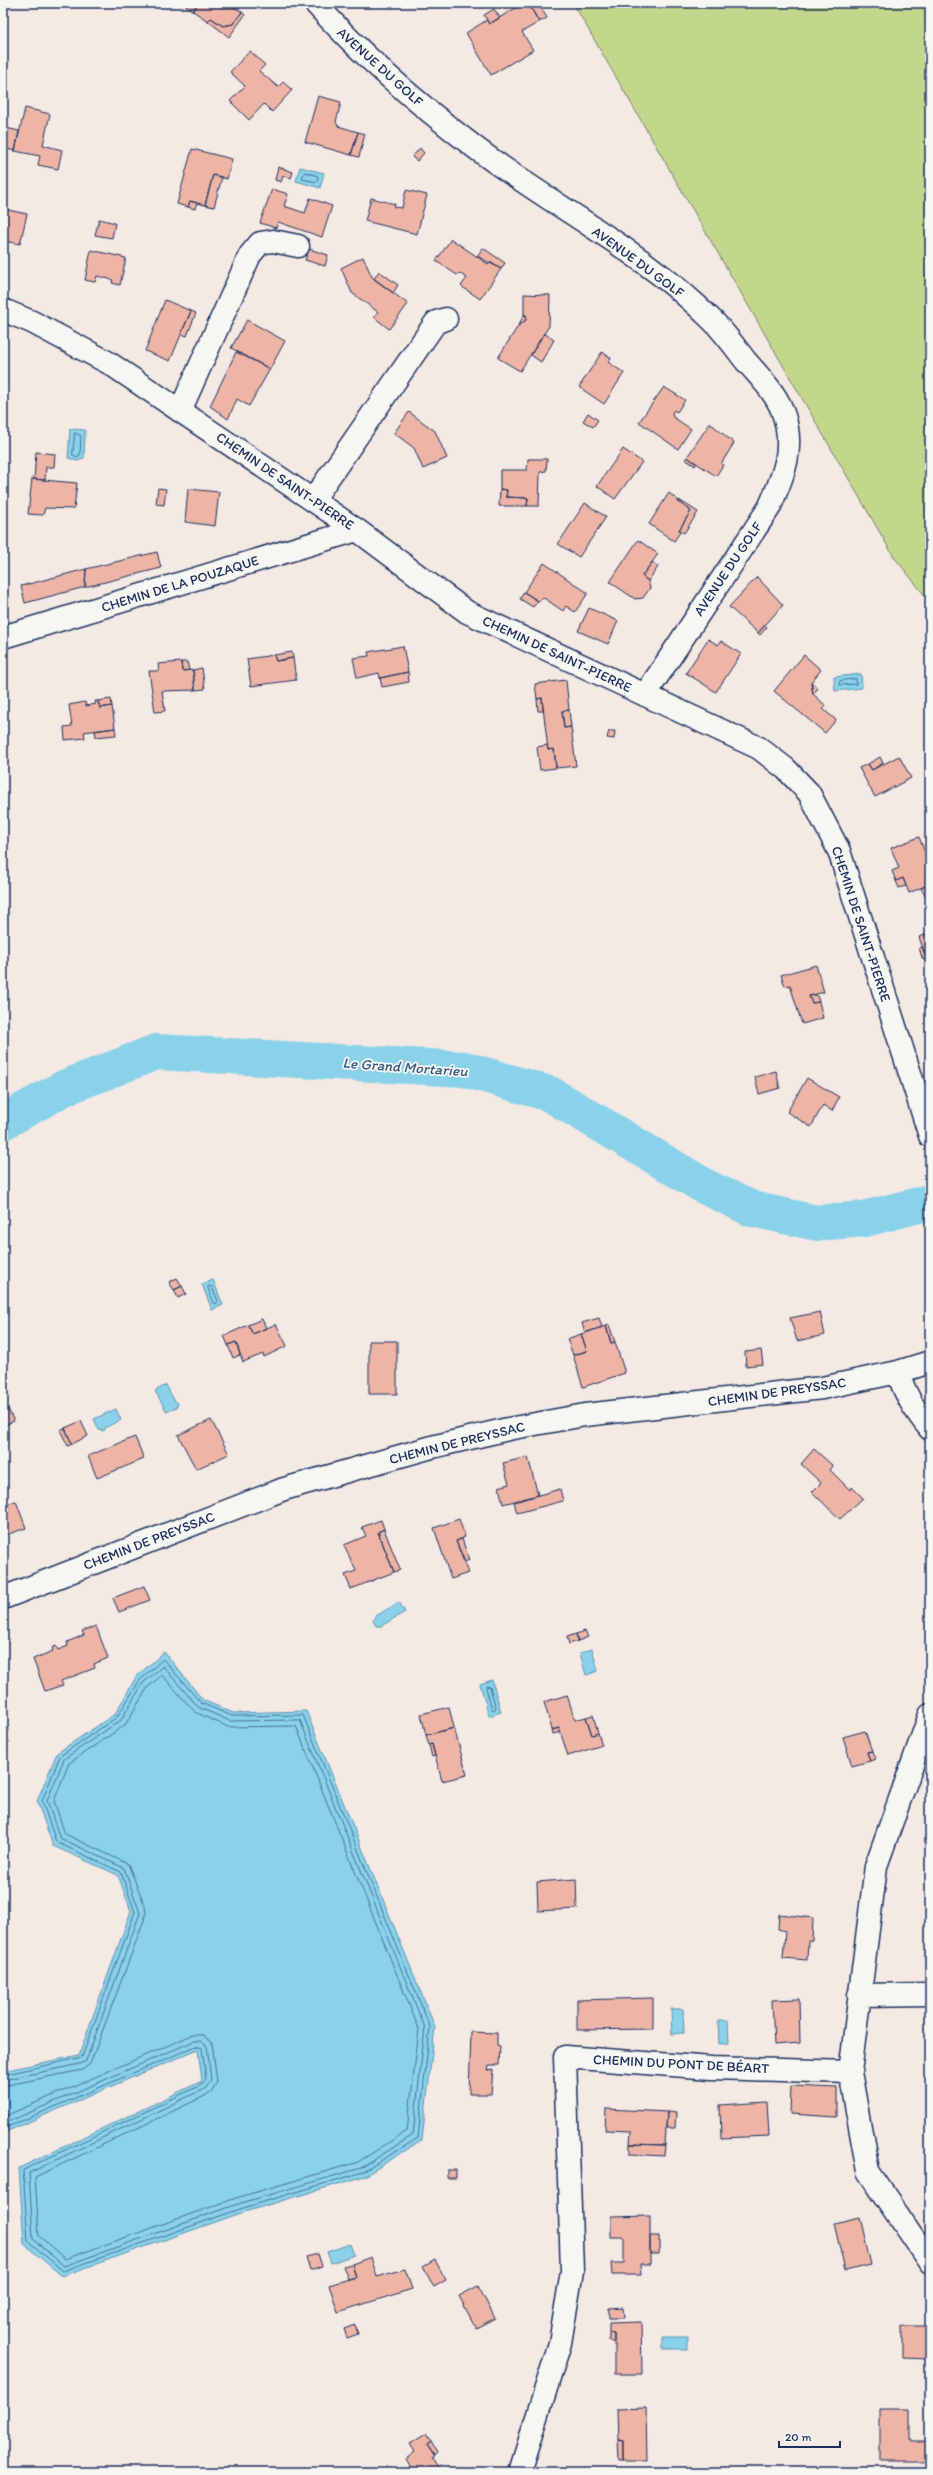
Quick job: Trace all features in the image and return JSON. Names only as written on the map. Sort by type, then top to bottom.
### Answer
[{"type":"street","name":"AVENUE DU GOLF","points":[[315,3],[338,29],[423,106],[478,150],[666,279],[713,321],[764,382],[782,409],[788,440],[785,474],[769,508],[645,695]]},
{"type":"street","points":[[180,411],[250,255],[260,243],[273,241],[298,246]]},
{"type":"street","name":"CHEMIN DE SAINT-PIERRE","points":[[3,310],[32,322],[109,363],[357,530],[467,612],[759,748],[786,769],[809,793],[839,851],[930,1136]]},
{"type":"street","points":[[313,500],[436,322],[446,319]]},
{"type":"street","name":"CHEMIN DE LA POUZAQUE","points":[[3,637],[357,530]]},
{"type":"street","name":"CHEMIN DE PREYSSAC","points":[[3,1598],[284,1489],[432,1447],[508,1429],[585,1415],[822,1388],[898,1372],[930,1362]]},
{"type":"street","points":[[898,1372],[908,1398],[930,1429]]},
{"type":"street","points":[[930,1715],[876,1866],[850,2072],[868,2171],[930,2262]]},
{"type":"street","points":[[859,1995],[930,1994]]},
{"type":"street","name":"CHEMIN DU PONT DE BÉART","points":[[520,2472],[560,2344],[572,2271],[565,2057],[712,2068],[850,2072]]},
{"type":"green space","points":[[573,3],[930,3],[930,602],[894,557]]},
{"type":"water","points":[[300,167],[324,173],[320,188],[296,181]]},
{"type":"water","points":[[70,429],[85,430],[84,458],[78,461],[68,458]]},
{"type":"water","points":[[861,674],[862,688],[835,691],[834,677]]},
{"type":"water","points":[[213,1280],[223,1305],[212,1310],[202,1284]]},
{"type":"water","points":[[166,1385],[174,1400],[178,1403],[177,1407],[167,1412],[155,1391]]},
{"type":"water","points":[[116,1409],[121,1420],[106,1427],[104,1431],[99,1430],[94,1419]]},
{"type":"water","points":[[399,1602],[405,1612],[381,1626],[376,1626],[373,1621],[376,1616]]},
{"type":"water","points":[[592,1649],[598,1671],[586,1675],[580,1653]]},
{"type":"water","points":[[164,1652],[203,1700],[233,1713],[306,1711],[435,2027],[422,2140],[365,2176],[241,2213],[62,2276],[24,2244],[19,2168],[202,2081],[198,2049],[3,2133],[3,2071],[79,2055],[131,1911],[118,1875],[53,1846],[37,1801],[57,1753],[115,1714],[136,1677]]},
{"type":"water","points":[[492,1680],[501,1712],[489,1716],[480,1684]]},
{"type":"water","points":[[671,2009],[683,2009],[684,2033],[672,2034]]},
{"type":"water","points":[[718,2020],[728,2020],[729,2043],[719,2044]]},
{"type":"water","points":[[350,2244],[354,2255],[331,2263],[327,2252]]},
{"type":"water","points":[[663,2337],[688,2337],[688,2349],[663,2349]]},
{"type":"building","points":[[182,3],[198,3],[193,11]]},
{"type":"building","points":[[198,3],[228,3],[242,12],[233,24],[223,26],[211,18],[208,21],[193,11]]},
{"type":"building","points":[[524,3],[528,3],[539,22],[522,32],[533,50],[491,75],[466,33],[487,20],[489,24]]},
{"type":"building","points":[[528,3],[538,3],[547,18],[539,22]]},
{"type":"building","points":[[494,9],[500,18],[489,24],[484,15]]},
{"type":"building","points":[[242,12],[245,15],[229,37],[208,21],[211,18],[223,26],[233,24]]},
{"type":"building","points":[[250,51],[265,65],[259,71],[278,87],[283,82],[292,90],[272,112],[264,104],[249,120],[230,101],[245,86],[230,72]]},
{"type":"building","points":[[318,96],[341,102],[336,122],[338,126],[358,132],[351,155],[305,142]]},
{"type":"building","points":[[25,108],[50,114],[43,145],[62,150],[58,169],[38,165],[40,156],[15,151]]},
{"type":"building","points":[[6,128],[19,131],[15,151],[3,148]]},
{"type":"building","points":[[358,132],[365,134],[359,157],[351,155]]},
{"type":"building","points":[[420,148],[424,153],[417,161],[412,157]]},
{"type":"building","points":[[192,149],[232,159],[227,179],[213,175],[205,205],[190,201],[188,207],[177,204]]},
{"type":"building","points":[[278,167],[293,172],[291,178],[283,176],[281,182],[275,180]]},
{"type":"building","points":[[213,175],[222,177],[214,207],[205,205]]},
{"type":"building","points":[[272,189],[288,194],[284,206],[305,213],[310,198],[332,206],[322,237],[278,222],[276,228],[260,223]]},
{"type":"building","points":[[406,190],[427,195],[417,234],[365,221],[371,198],[395,204],[394,207],[402,208]]},
{"type":"building","points":[[190,201],[197,203],[195,209],[188,207]]},
{"type":"building","points":[[3,209],[27,214],[20,244],[3,241]]},
{"type":"building","points":[[99,219],[115,223],[112,238],[95,235]]},
{"type":"building","points":[[451,239],[488,264],[490,262],[501,269],[480,299],[461,286],[467,278],[459,273],[457,275],[436,261]]},
{"type":"building","points":[[483,248],[505,263],[501,269],[477,256]]},
{"type":"building","points":[[309,249],[328,255],[325,266],[305,260]]},
{"type":"building","points":[[91,250],[126,258],[120,285],[112,283],[113,280],[97,276],[95,282],[85,280]]},
{"type":"building","points":[[363,257],[372,277],[408,304],[389,329],[374,317],[378,312],[352,293],[341,268]]},
{"type":"building","points":[[379,271],[398,285],[393,293],[374,279]]},
{"type":"building","points":[[524,294],[550,295],[549,326],[520,371],[498,358],[518,326],[526,320],[526,315],[524,315]]},
{"type":"building","points":[[165,300],[191,311],[170,361],[145,351]]},
{"type":"building","points":[[191,311],[196,313],[187,336],[181,334]]},
{"type":"building","points":[[524,315],[526,315],[526,320],[518,326]]},
{"type":"building","points":[[247,320],[285,341],[270,369],[231,348]]},
{"type":"building","points":[[544,333],[554,340],[541,362],[531,355]]},
{"type":"building","points":[[236,352],[270,369],[249,406],[237,399],[228,419],[210,406]]},
{"type":"building","points":[[602,352],[611,358],[608,362],[624,373],[604,404],[579,387]]},
{"type":"building","points":[[664,387],[685,400],[677,412],[674,410],[672,413],[673,417],[691,429],[678,449],[639,422]]},
{"type":"building","points":[[409,412],[435,431],[447,458],[423,469],[414,448],[394,433]]},
{"type":"building","points":[[588,413],[598,420],[593,427],[583,421]]},
{"type":"building","points":[[710,423],[734,443],[721,464],[723,465],[716,476],[687,457]]},
{"type":"building","points":[[623,449],[642,462],[615,499],[597,486]]},
{"type":"building","points":[[36,452],[55,454],[54,467],[46,467],[45,480],[34,479]]},
{"type":"building","points":[[687,457],[696,463],[695,466],[685,459]]},
{"type":"building","points":[[528,459],[547,459],[546,471],[540,472],[539,506],[527,506],[528,498],[506,497],[507,490],[500,489],[500,470],[527,470]]},
{"type":"building","points":[[32,479],[77,483],[74,509],[45,508],[43,515],[28,514]]},
{"type":"building","points":[[158,488],[166,489],[164,505],[156,504]]},
{"type":"building","points":[[188,489],[219,492],[215,526],[185,522]]},
{"type":"building","points":[[500,489],[507,490],[506,497],[528,498],[527,506],[499,506]]},
{"type":"building","points":[[669,493],[691,511],[674,541],[649,524]]},
{"type":"building","points":[[679,500],[698,512],[684,533],[679,530],[691,511],[678,502]]},
{"type":"building","points":[[585,503],[606,517],[579,557],[558,544]]},
{"type":"building","points":[[638,540],[658,554],[642,576],[648,581],[650,588],[643,598],[635,599],[610,582]]},
{"type":"building","points":[[157,552],[161,568],[85,587],[86,569]]},
{"type":"building","points":[[652,562],[658,567],[648,581],[642,576]]},
{"type":"building","points":[[544,563],[588,593],[575,612],[566,606],[563,611],[544,598],[538,601],[524,592]]},
{"type":"building","points":[[86,569],[85,587],[25,603],[21,586]]},
{"type":"building","points":[[757,577],[783,605],[758,633],[729,607]]},
{"type":"building","points":[[524,592],[538,601],[533,607],[520,599]]},
{"type":"building","points":[[589,608],[618,621],[608,644],[578,631]]},
{"type":"building","points":[[765,625],[767,627],[760,635],[758,633]]},
{"type":"building","points":[[708,639],[718,645],[721,641],[741,654],[716,692],[686,673]]},
{"type":"building","points":[[403,646],[408,672],[380,678],[379,673],[357,678],[353,658],[369,656],[368,652]]},
{"type":"building","points":[[292,652],[293,658],[276,661],[274,655]]},
{"type":"building","points":[[274,655],[276,661],[293,658],[296,680],[251,686],[247,659]]},
{"type":"building","points":[[804,655],[821,670],[811,682],[813,694],[826,706],[823,709],[836,720],[825,733],[774,691]]},
{"type":"building","points":[[181,662],[182,671],[193,670],[195,690],[162,691],[165,711],[155,712],[149,671],[159,671],[158,664]]},
{"type":"building","points":[[181,662],[187,662],[189,670],[182,671]]},
{"type":"building","points":[[202,668],[205,689],[195,690],[193,670]]},
{"type":"building","points":[[408,672],[409,682],[382,687],[380,678]]},
{"type":"building","points":[[566,680],[569,710],[562,711],[564,728],[571,727],[576,766],[556,768],[554,749],[548,750],[542,698],[537,699],[535,684]]},
{"type":"building","points":[[811,682],[818,688],[813,694]]},
{"type":"building","points":[[542,698],[543,711],[538,711],[537,699]]},
{"type":"building","points":[[111,699],[112,706],[100,708],[98,701]]},
{"type":"building","points":[[95,701],[98,701],[100,708],[112,706],[115,728],[84,732],[85,738],[65,740],[64,727],[72,726],[69,705],[85,702],[86,706],[96,704]]},
{"type":"building","points":[[569,710],[571,727],[564,728],[562,711]]},
{"type":"building","points":[[115,728],[116,735],[96,737],[95,731]]},
{"type":"building","points":[[609,731],[615,731],[614,739],[607,738]]},
{"type":"building","points":[[547,745],[548,750],[554,749],[556,768],[540,770],[537,747]]},
{"type":"building","points":[[899,756],[911,778],[875,797],[859,768],[868,764],[872,770]]},
{"type":"building","points":[[880,757],[883,763],[872,770],[868,764]]},
{"type":"building","points":[[919,837],[930,865],[930,884],[909,893],[903,878],[896,881],[892,871],[899,868],[891,848]]},
{"type":"building","points":[[903,878],[906,886],[899,888],[896,881]]},
{"type":"building","points":[[930,884],[930,894],[925,896],[921,888]]},
{"type":"building","points":[[930,933],[930,968],[919,937]]},
{"type":"building","points":[[922,947],[927,959],[923,960],[919,948]]},
{"type":"building","points":[[816,965],[824,992],[809,996],[812,1003],[819,1002],[823,1018],[802,1024],[790,985],[785,986],[781,975]]},
{"type":"building","points":[[817,995],[819,1002],[812,1003],[809,996]]},
{"type":"building","points":[[776,1071],[780,1088],[759,1094],[755,1077]]},
{"type":"building","points":[[807,1078],[839,1097],[832,1111],[823,1105],[811,1127],[787,1112]]},
{"type":"building","points":[[177,1278],[182,1286],[174,1290],[169,1282]]},
{"type":"building","points":[[182,1286],[186,1294],[178,1298],[174,1290]]},
{"type":"building","points":[[820,1312],[825,1335],[797,1341],[790,1318]]},
{"type":"building","points":[[599,1318],[602,1327],[585,1333],[582,1323]]},
{"type":"building","points":[[262,1319],[266,1328],[253,1334],[248,1325]]},
{"type":"building","points":[[276,1324],[287,1346],[264,1357],[263,1354],[243,1362],[236,1342],[228,1345],[224,1336],[248,1325],[253,1334]]},
{"type":"building","points":[[609,1325],[615,1342],[611,1343],[606,1326]]},
{"type":"building","points":[[606,1326],[611,1343],[615,1342],[625,1373],[583,1387],[573,1355],[587,1351],[581,1334]]},
{"type":"building","points":[[581,1334],[587,1351],[573,1355],[567,1339]]},
{"type":"building","points":[[369,1341],[397,1341],[397,1394],[369,1394]]},
{"type":"building","points":[[236,1342],[240,1355],[233,1358],[228,1345]]},
{"type":"building","points":[[761,1350],[763,1364],[746,1366],[745,1352]]},
{"type":"building","points":[[4,1401],[14,1421],[3,1426],[3,1402]]},
{"type":"building","points":[[211,1420],[229,1454],[196,1469],[178,1435]]},
{"type":"building","points":[[81,1421],[88,1436],[72,1444],[65,1428]]},
{"type":"building","points":[[65,1428],[72,1444],[68,1446],[60,1430]]},
{"type":"building","points":[[135,1437],[144,1459],[97,1478],[88,1456]]},
{"type":"building","points":[[814,1449],[833,1466],[830,1470],[850,1490],[852,1487],[863,1498],[840,1519],[812,1492],[821,1483],[801,1464]]},
{"type":"building","points":[[528,1457],[538,1495],[503,1504],[499,1487],[509,1484],[503,1463]]},
{"type":"building","points":[[560,1489],[563,1501],[517,1513],[514,1502]]},
{"type":"building","points":[[16,1501],[26,1528],[3,1536],[3,1505]]},
{"type":"building","points":[[459,1519],[465,1537],[456,1541],[468,1573],[451,1579],[434,1528]]},
{"type":"building","points":[[381,1520],[384,1529],[378,1532],[394,1572],[351,1589],[345,1575],[356,1571],[344,1545],[366,1536],[362,1527]]},
{"type":"building","points":[[384,1529],[400,1570],[394,1572],[378,1532]]},
{"type":"building","points":[[462,1539],[469,1560],[465,1562],[456,1541]]},
{"type":"building","points":[[144,1586],[150,1600],[119,1612],[113,1598]]},
{"type":"building","points":[[96,1626],[108,1658],[94,1664],[95,1668],[61,1681],[63,1685],[45,1691],[33,1659],[53,1651],[52,1648],[56,1646],[58,1650],[68,1646],[67,1642],[84,1635],[82,1631]]},
{"type":"building","points":[[585,1631],[588,1637],[578,1641],[576,1634]]},
{"type":"building","points":[[576,1634],[578,1641],[569,1644],[567,1637]]},
{"type":"building","points":[[567,1695],[575,1720],[586,1717],[592,1735],[598,1733],[602,1745],[568,1756],[559,1728],[552,1730],[544,1702]]},
{"type":"building","points":[[449,1707],[454,1728],[426,1735],[421,1714]]},
{"type":"building","points":[[593,1715],[598,1733],[592,1735],[586,1717]]},
{"type":"building","points":[[454,1728],[467,1775],[442,1781],[432,1744],[429,1745],[426,1735]]},
{"type":"building","points":[[559,1728],[560,1732],[553,1734],[552,1730]]},
{"type":"building","points":[[865,1731],[872,1751],[867,1752],[870,1761],[852,1766],[843,1737]]},
{"type":"building","points":[[432,1744],[435,1756],[432,1757],[429,1745]]},
{"type":"building","points":[[872,1751],[875,1759],[870,1761],[867,1752]]},
{"type":"building","points":[[576,1879],[577,1909],[538,1911],[537,1882]]},
{"type":"building","points":[[779,1914],[813,1918],[812,1941],[808,1941],[807,1960],[783,1958],[785,1931],[778,1929]]},
{"type":"building","points":[[653,1998],[653,2029],[577,2030],[577,2000]]},
{"type":"building","points":[[799,1999],[800,2043],[774,2045],[772,2000]]},
{"type":"building","points":[[471,2032],[497,2033],[497,2045],[500,2046],[499,2065],[489,2065],[488,2070],[493,2069],[491,2094],[469,2094]]},
{"type":"building","points":[[791,2086],[837,2088],[837,2117],[790,2114]]},
{"type":"building","points":[[767,2102],[769,2136],[721,2138],[720,2105]]},
{"type":"building","points":[[606,2109],[667,2112],[665,2145],[630,2144],[631,2131],[605,2130]]},
{"type":"building","points":[[667,2112],[676,2113],[675,2128],[666,2128]]},
{"type":"building","points":[[630,2144],[665,2145],[664,2156],[630,2154]]},
{"type":"building","points":[[447,2170],[456,2170],[456,2178],[447,2178]]},
{"type":"building","points":[[650,2216],[650,2264],[640,2264],[641,2275],[612,2275],[611,2263],[624,2263],[624,2237],[611,2237],[611,2217]]},
{"type":"building","points":[[860,2217],[871,2265],[845,2271],[834,2223]]},
{"type":"building","points":[[650,2236],[659,2236],[659,2254],[650,2254]]},
{"type":"building","points":[[318,2254],[322,2266],[310,2270],[306,2257]]},
{"type":"building","points":[[371,2257],[377,2277],[405,2269],[412,2289],[338,2312],[329,2285],[356,2277],[352,2264]]},
{"type":"building","points":[[435,2260],[446,2280],[434,2287],[423,2267]]},
{"type":"building","points":[[352,2264],[356,2277],[348,2279],[343,2266]]},
{"type":"building","points":[[478,2286],[495,2318],[476,2328],[459,2296]]},
{"type":"building","points":[[623,2307],[624,2318],[609,2318],[609,2308]]},
{"type":"building","points":[[641,2322],[642,2374],[614,2374],[614,2333],[609,2333],[609,2323]]},
{"type":"building","points":[[355,2325],[358,2334],[347,2338],[344,2329]]},
{"type":"building","points":[[902,2326],[930,2326],[930,2359],[902,2358]]},
{"type":"building","points":[[609,2333],[614,2333],[614,2342],[609,2342]]},
{"type":"building","points":[[646,2408],[647,2460],[624,2460],[624,2441],[618,2440],[617,2409]]},
{"type":"building","points":[[880,2409],[910,2409],[910,2441],[930,2441],[930,2461],[880,2461]]},
{"type":"building","points":[[426,2434],[431,2442],[427,2445],[435,2457],[432,2459],[441,2472],[414,2472],[406,2459],[415,2452],[410,2444]]},
{"type":"building","points":[[618,2440],[624,2441],[624,2460],[619,2460]]},
{"type":"building","points":[[431,2442],[438,2454],[435,2457],[427,2445]]},
{"type":"waterway","name":"Le Grand Mortarieu","points":[[3,1122],[64,1088],[156,1052],[464,1069],[550,1094],[704,1186],[752,1209],[817,1223],[864,1219],[930,1202]]}]
